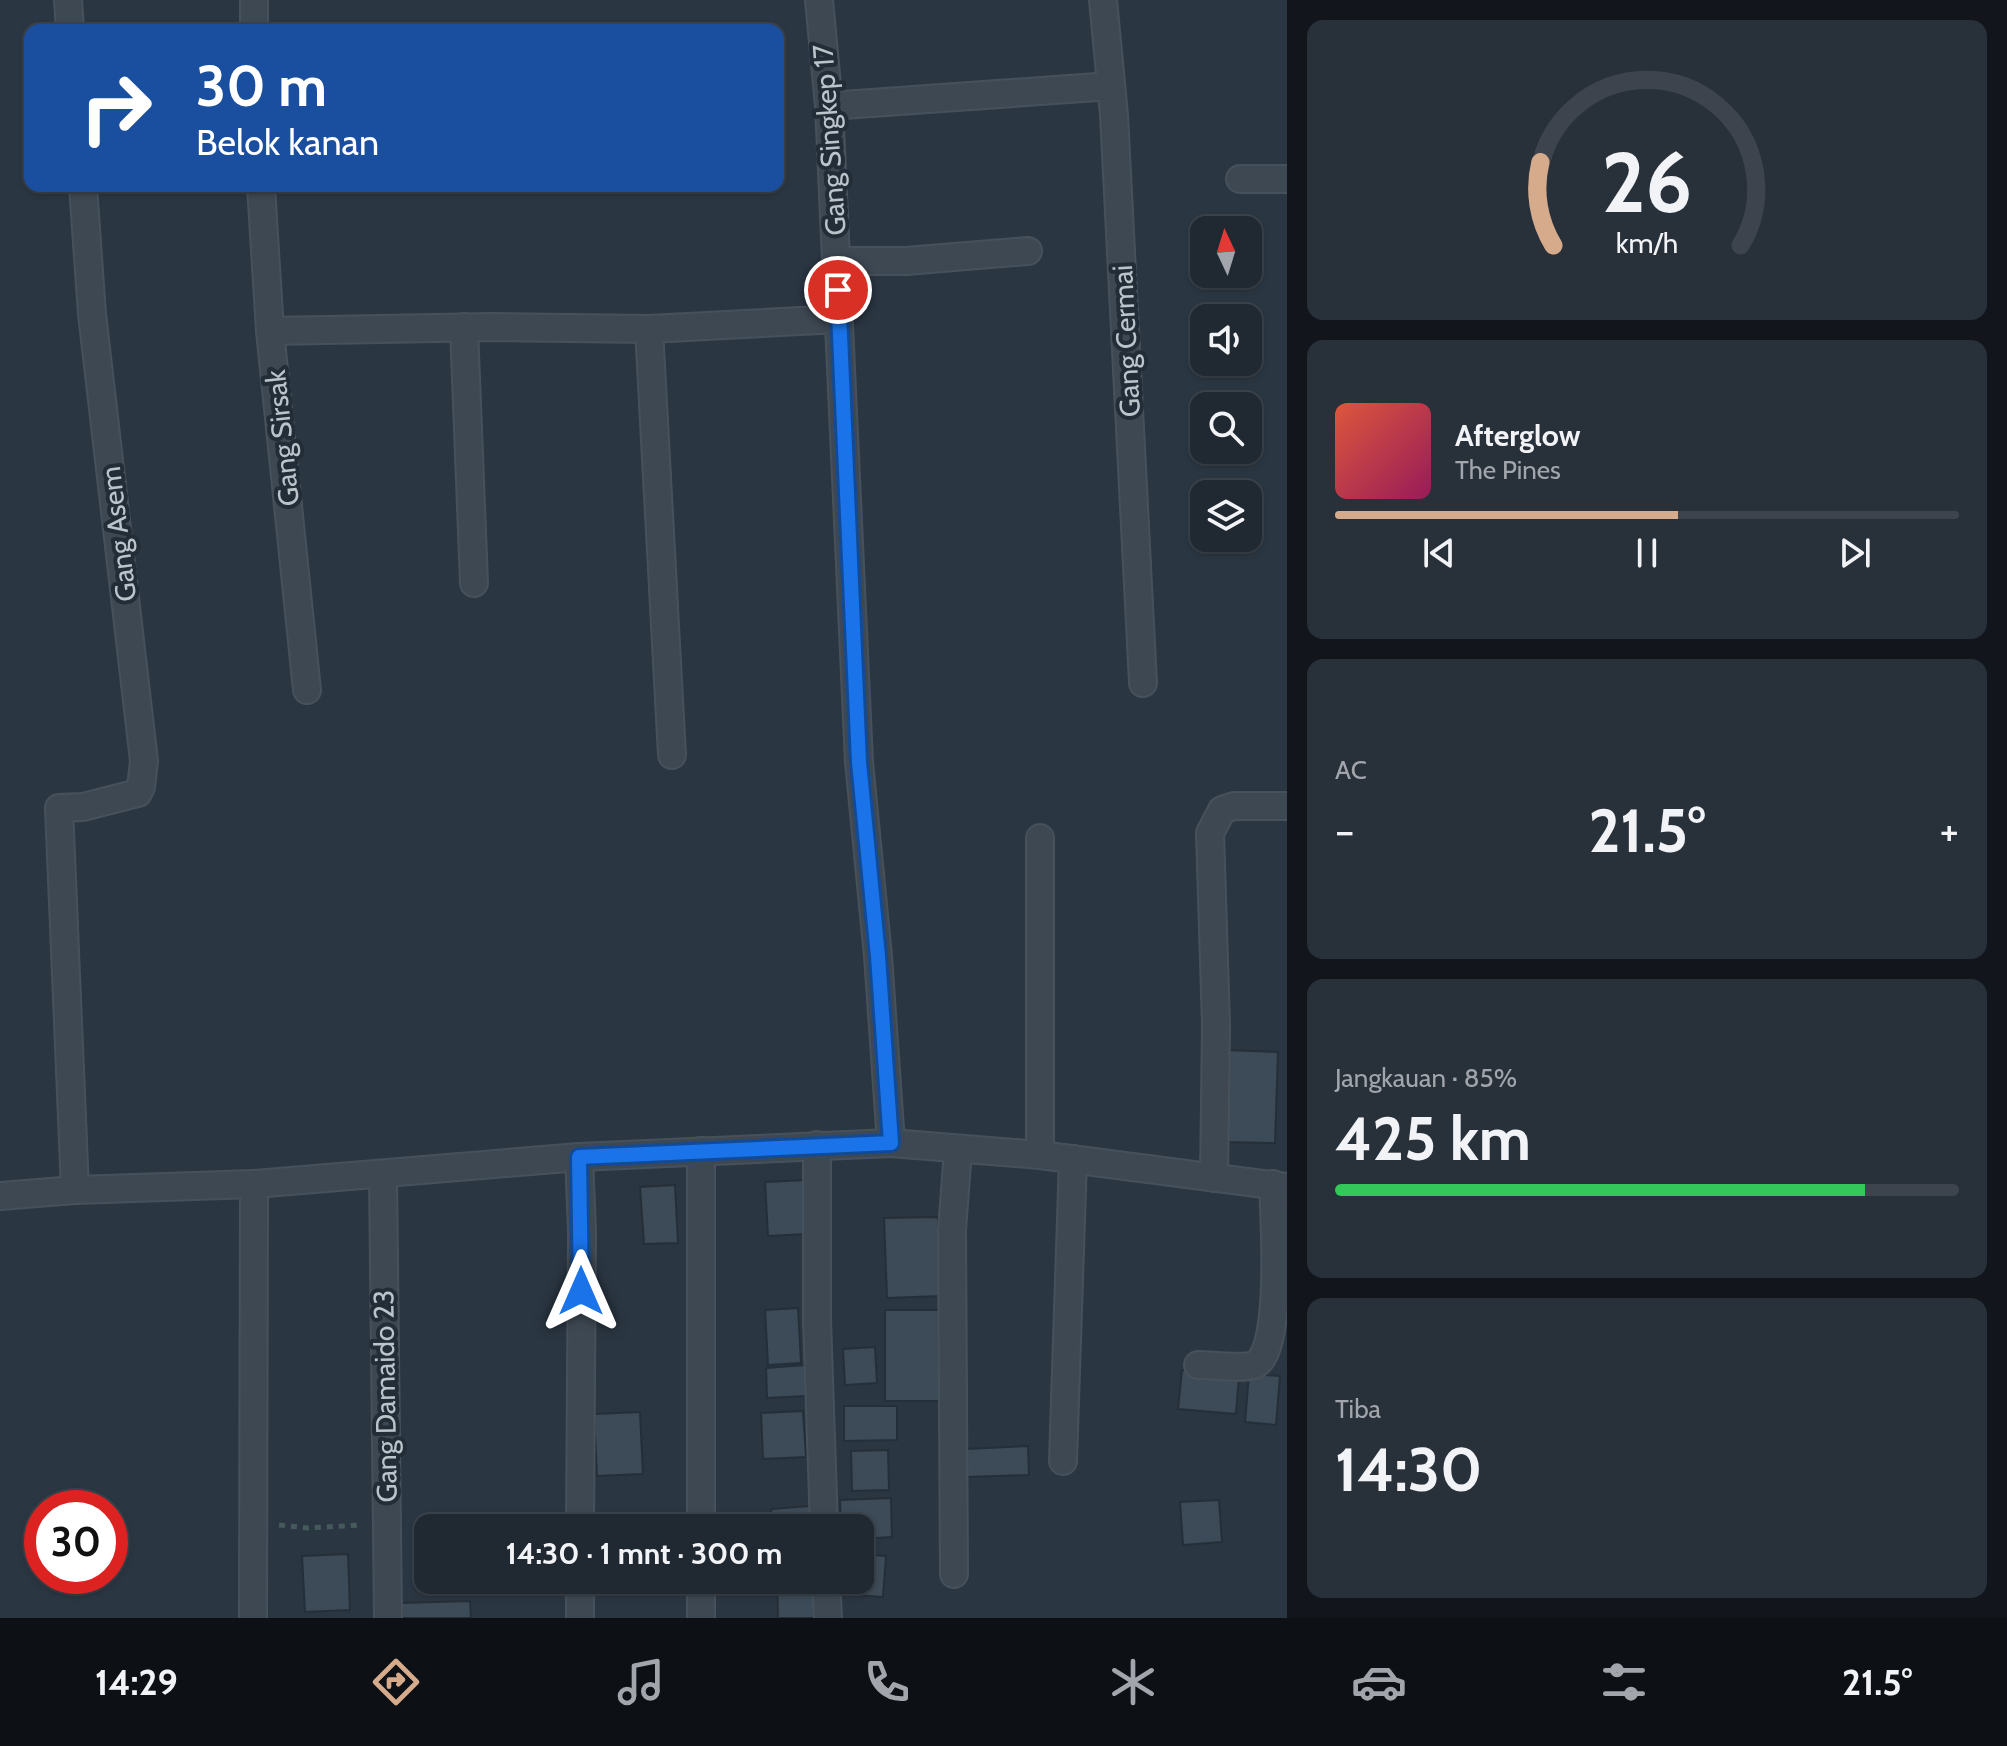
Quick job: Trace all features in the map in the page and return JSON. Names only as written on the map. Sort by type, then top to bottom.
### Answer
[{"type":"street","points":[[68,0],[70,24]]},
{"type":"street","points":[[254,0],[254,24]]},
{"type":"street","name":"Gang Singkep 17","points":[[819,0],[829,106],[859,762],[878,956],[891,1143]]},
{"type":"street","name":"Gang Cermai","points":[[1103,0],[1111,86],[1143,683]]},
{"type":"street","points":[[829,106],[1111,86]]},
{"type":"street","points":[[1240,179],[1287,179]]},
{"type":"street","name":"Gang Asem","points":[[75,1190],[59,808],[83,807],[138,793],[144,761],[92,314],[83,192]]},
{"type":"street","name":"Gang Sirsak","points":[[261,192],[270,331],[307,690]]},
{"type":"street","points":[[837,261],[906,261],[1028,251]]},
{"type":"street","points":[[270,331],[464,327],[649,329],[839,319]]},
{"type":"street","points":[[464,327],[474,583]]},
{"type":"street","points":[[649,329],[672,755]]},
{"type":"street","points":[[1214,1178],[1216,1025],[1210,833],[1222,810],[1234,806],[1287,806]]},
{"type":"street","points":[[1040,838],[1040,1155]]},
{"type":"street","points":[[0,1196],[75,1190],[254,1184],[579,1157],[891,1143],[1040,1155],[1280,1186],[1273,1324],[1264,1357],[1254,1365],[1198,1365]]},
{"type":"street","points":[[817,1145],[817,1319],[824,1514]]},
{"type":"street","points":[[954,1574],[952,1230],[958,1150]]},
{"type":"street","points":[[701,1151],[701,1514]]},
{"type":"street","points":[[579,1157],[582,1232],[580,1514]]},
{"type":"street","points":[[1063,1461],[1073,1159]]},
{"type":"street","name":"Gang Damaido 23","points":[[383,1175],[388,1618]]},
{"type":"street","points":[[253,1618],[254,1184]]},
{"type":"street","points":[[580,1594],[580,1618]]},
{"type":"street","points":[[701,1594],[701,1618]]},
{"type":"street","points":[[827,1594],[828,1618]]},
{"type":"path","points":[[254,1522],[308,1528],[387,1523]]},
{"type":"building","points":[[1226,1050],[1278,1052],[1275,1143],[1223,1142]]},
{"type":"building","points":[[805,1180],[808,1234],[768,1236],[765,1182]]},
{"type":"building","points":[[675,1185],[678,1243],[644,1244],[640,1187]]},
{"type":"building","points":[[938,1217],[941,1296],[887,1298],[884,1218]]},
{"type":"building","points":[[798,1308],[801,1363],[768,1365],[765,1310]]},
{"type":"building","points":[[885,1310],[944,1310],[944,1401],[885,1401]]},
{"type":"building","points":[[875,1347],[877,1383],[845,1385],[843,1349]]},
{"type":"building","points":[[805,1365],[806,1396],[767,1398],[766,1368]]},
{"type":"building","points":[[1182,1370],[1239,1376],[1236,1414],[1178,1409]]},
{"type":"building","points":[[1249,1374],[1280,1376],[1276,1425],[1245,1422]]},
{"type":"building","points":[[844,1406],[897,1406],[897,1440],[844,1441]]},
{"type":"building","points":[[803,1411],[806,1457],[763,1459],[761,1413]]},
{"type":"building","points":[[640,1412],[643,1474],[597,1476],[594,1414]]},
{"type":"building","points":[[1028,1446],[1029,1475],[967,1477],[966,1449]]},
{"type":"building","points":[[888,1450],[889,1490],[852,1491],[851,1451]]},
{"type":"building","points":[[891,1498],[892,1537],[874,1538],[874,1514],[840,1514],[840,1500]]},
{"type":"building","points":[[1219,1500],[1222,1542],[1183,1545],[1180,1502]]},
{"type":"building","points":[[810,1506],[811,1514],[771,1514],[771,1509]]},
{"type":"building","points":[[348,1554],[350,1610],[305,1612],[302,1556]]},
{"type":"building","points":[[874,1555],[886,1556],[883,1597],[842,1594],[874,1594]]},
{"type":"building","points":[[777,1594],[815,1594],[816,1618],[778,1618]]},
{"type":"building","points":[[470,1601],[471,1618],[402,1618],[401,1603]]},
{"type":"route","points":[[581,1291],[579,1157],[891,1143],[878,956],[859,762],[838,290]]}]
